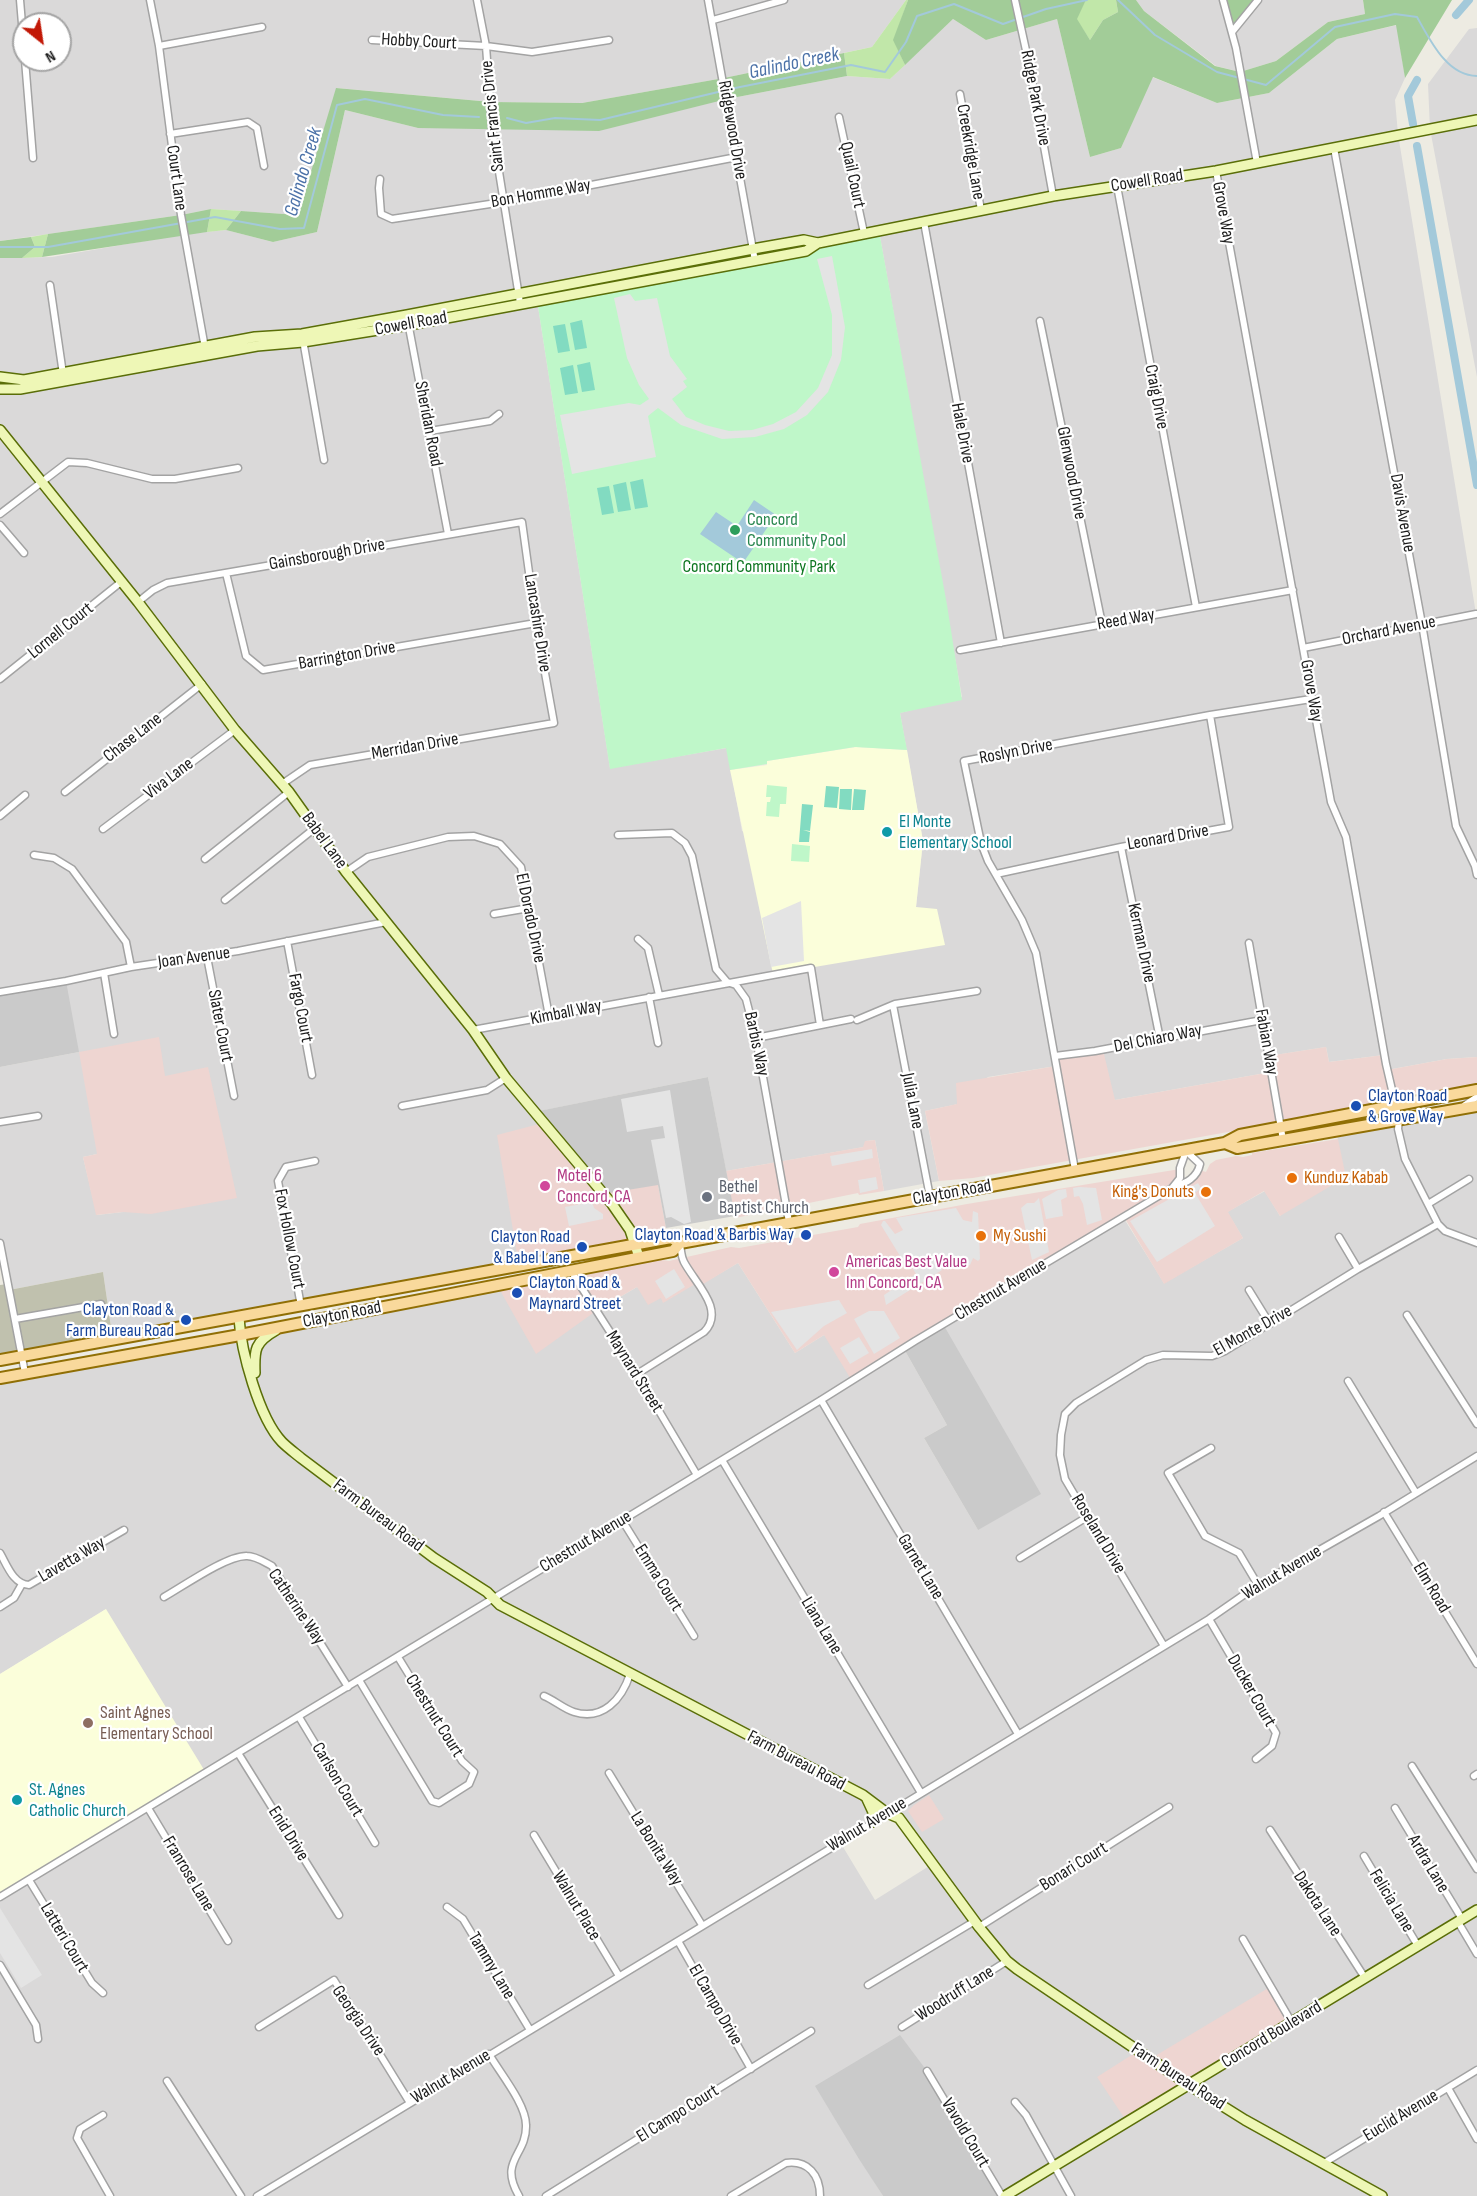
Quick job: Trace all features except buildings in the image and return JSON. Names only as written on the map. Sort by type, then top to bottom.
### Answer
[{"type":"main road","name":"Clayton Road","points":[[0,1378],[240,1335],[673,1251],[680,1243],[789,1222],[1186,1151],[1225,1143],[1240,1135],[1477,1090]]},
{"type":"main road","name":"Clayton Road","points":[[1225,1143],[1237,1148],[1477,1106]]},
{"type":"main road","name":"Clayton Road","points":[[0,1360],[636,1244],[671,1238],[680,1243]]},
{"type":"street","name":"Court Lane","points":[[150,0],[159,46],[181,216],[205,350]]},
{"type":"street","name":"Saint Francis Drive","points":[[477,0],[486,46],[492,128],[519,298]]},
{"type":"street","name":"Ridgewood Drive","points":[[708,0],[755,261]]},
{"type":"street","points":[[713,20],[784,0]]},
{"type":"street","name":"Ridge Park Drive","points":[[1015,0],[1053,196]]},
{"type":"street","points":[[1223,0],[1244,88],[1257,163]]},
{"type":"street","points":[[1232,32],[1257,0]]},
{"type":"street","points":[[159,46],[262,27]]},
{"type":"street","name":"Hobby Court","points":[[372,40],[486,46],[532,52],[609,40]]},
{"type":"street","points":[[26,72],[33,158]]},
{"type":"street","name":"Creekridge Lane","points":[[960,94],[981,210]]},
{"type":"street","name":"Quail Court","points":[[839,117],[864,233]]},
{"type":"street","name":"Cowell Road","points":[[519,298],[622,287],[806,251],[818,243],[981,210],[1053,196],[1215,171],[1477,120]]},
{"type":"street","points":[[170,134],[248,122],[257,128],[264,166]]},
{"type":"street","name":"Davis Avenue","points":[[1334,148],[1422,624],[1456,826],[1477,875]]},
{"type":"street","name":"Bon Homme Way","points":[[380,179],[381,214],[392,219],[503,202],[737,157]]},
{"type":"street","name":"Grove Way","points":[[1215,171],[1311,699],[1331,802],[1346,837],[1394,1106],[1399,1120],[1398,1129],[1405,1159],[1437,1224]]},
{"type":"street","name":"Craig Drive","points":[[1117,186],[1196,607]]},
{"type":"street","name":"Hale Drive","points":[[924,222],[1001,643]]},
{"type":"street","name":"Cowell Road","points":[[0,389],[20,389],[64,377],[205,350],[255,337],[303,338],[408,320],[753,249],[804,240],[818,243]]},
{"type":"street","points":[[50,285],[64,377]]},
{"type":"street","name":"Sheridan Road","points":[[408,320],[448,534]]},
{"type":"street","name":"Glenwood Drive","points":[[1040,321],[1102,624]]},
{"type":"street","points":[[303,338],[324,460]]},
{"type":"street","name":"Cowell Road","points":[[0,377],[24,380],[64,377]]},
{"type":"street","points":[[430,431],[490,421],[499,414]]},
{"type":"street","name":"Babel Lane","points":[[0,430],[202,684],[235,730],[285,788],[346,872],[473,1030],[507,1078],[612,1204],[630,1230],[639,1257]]},
{"type":"street","points":[[0,514],[68,462],[87,463],[152,479],[175,479],[238,468]]},
{"type":"street","name":"Gainsborough Drive","points":[[138,603],[153,590],[167,583],[522,522]]},
{"type":"street","name":"Lancashire Drive","points":[[522,522],[536,623],[554,723]]},
{"type":"street","points":[[0,525],[24,553]]},
{"type":"street","name":"Barrington Drive","points":[[226,573],[246,656],[263,670],[536,623]]},
{"type":"street","name":"Lornell Court","points":[[0,679],[121,582]]},
{"type":"street","name":"Reed Way","points":[[960,650],[1293,590]]},
{"type":"street","name":"Orchard Avenue","points":[[1303,648],[1476,614]]},
{"type":"street","name":"Chase Lane","points":[[65,792],[202,684]]},
{"type":"street","name":"Roslyn Drive","points":[[1075,1170],[1035,952],[1022,920],[981,843],[964,761],[1210,715],[1311,699]]},
{"type":"street","name":"Leonard Drive","points":[[996,874],[1121,846],[1229,827],[1210,715]]},
{"type":"street","name":"Merridan Drive","points":[[285,788],[310,765],[554,723]]},
{"type":"street","name":"Viva Lane","points":[[103,829],[235,730]]},
{"type":"street","points":[[205,859],[285,788]]},
{"type":"street","points":[[0,816],[24,795]]},
{"type":"street","points":[[225,900],[315,828]]},
{"type":"street","name":"Barbis Way","points":[[618,835],[672,833],[685,843],[692,856],[716,969],[727,982],[736,985],[746,999],[756,1038],[789,1222]]},
{"type":"street","name":"El Dorado Drive","points":[[346,872],[368,857],[448,837],[474,836],[500,844],[521,867],[549,1016]]},
{"type":"street","name":"Kerman Drive","points":[[1121,846],[1160,1039]]},
{"type":"street","points":[[34,855],[54,858],[72,869],[126,942],[131,967]]},
{"type":"street","points":[[494,914],[529,908]]},
{"type":"street","name":"Joan Avenue","points":[[0,992],[131,967],[207,957],[387,921]]},
{"type":"street","points":[[638,939],[648,948],[659,995]]},
{"type":"street","name":"Fargo Court","points":[[287,941],[312,1075]]},
{"type":"street","name":"Fabian Way","points":[[1249,944],[1283,1140]]},
{"type":"street","name":"Slater Court","points":[[207,957],[234,1096]]},
{"type":"street","name":"Kimball Way","points":[[473,1030],[811,968],[820,1025]]},
{"type":"street","points":[[104,973],[114,1034]]},
{"type":"street","points":[[756,1038],[854,1020],[894,1005],[977,991]]},
{"type":"street","points":[[648,997],[658,1043]]},
{"type":"street","name":"Julia Lane","points":[[894,1005],[930,1197]]},
{"type":"street","name":"Del Chiaro Way","points":[[1055,1056],[1262,1020]]},
{"type":"street","points":[[402,1106],[487,1090],[507,1078]]},
{"type":"street","points":[[1459,1109],[1477,1097]]},
{"type":"street","points":[[0,1122],[38,1116]]},
{"type":"street","points":[[1172,1188],[1180,1178],[1180,1168],[1186,1151]]},
{"type":"street","name":"Chestnut Avenue","points":[[0,1897],[494,1599],[915,1341],[1189,1180],[1199,1170],[1200,1164],[1186,1151]]},
{"type":"street","name":"Fox Hollow Court","points":[[301,1306],[278,1181],[286,1167],[315,1161]]},
{"type":"street","points":[[1428,1204],[1469,1179]]},
{"type":"street","points":[[1437,1224],[1445,1231],[1470,1238],[1477,1243]]},
{"type":"street","name":"El Monte Drive","points":[[1065,1414],[1076,1403],[1146,1360],[1162,1354],[1212,1356],[1225,1351],[1358,1269],[1437,1224]]},
{"type":"street","points":[[1339,1237],[1358,1269]]},
{"type":"street","points":[[0,1243],[25,1373]]},
{"type":"street","points":[[637,1374],[711,1326],[713,1318],[709,1303],[684,1261],[680,1243]]},
{"type":"street","name":"Maynard Street","points":[[571,1270],[697,1475]]},
{"type":"street","points":[[1249,1290],[1270,1324]]},
{"type":"street","points":[[15,1318],[101,1304]]},
{"type":"street","points":[[1407,1315],[1477,1424]]},
{"type":"street","name":"Farm Bureau Road","points":[[239,1318],[240,1335],[262,1409],[282,1442],[434,1558],[500,1605],[863,1795],[887,1813],[899,1818],[1007,1961],[1189,2085],[1245,2120],[1382,2196]]},
{"type":"street","points":[[256,1390],[256,1346],[263,1337],[281,1327]]},
{"type":"street","points":[[1348,1381],[1416,1493]]},
{"type":"street","name":"Garnet Lane","points":[[821,1400],[1018,1734]]},
{"type":"street","name":"Roseland Drive","points":[[1065,1414],[1061,1435],[1062,1467],[1065,1479],[1164,1646]]},
{"type":"street","points":[[1211,1448],[1167,1473],[1205,1536],[1239,1553],[1258,1585]]},
{"type":"street","name":"Walnut Avenue","points":[[257,2196],[1209,1619],[1258,1585],[1477,1456]]},
{"type":"street","name":"Liana Lane","points":[[722,1460],[921,1793]]},
{"type":"street","name":"Elm Road","points":[[1384,1512],[1477,1664]]},
{"type":"street","points":[[1020,1558],[1087,1517]]},
{"type":"street","name":"Emma Court","points":[[622,1520],[694,1636]]},
{"type":"street","name":"Lavetta Way","points":[[0,1553],[15,1579],[22,1584],[34,1583],[124,1530]]},
{"type":"street","name":"Catherine Way","points":[[164,1598],[227,1560],[243,1556],[255,1557],[272,1566],[348,1687]]},
{"type":"street","points":[[0,1607],[14,1598],[22,1584]]},
{"type":"street","name":"Ducker Court","points":[[1209,1619],[1276,1732],[1272,1746],[1256,1759]]},
{"type":"street","name":"Chestnut Court","points":[[360,1680],[432,1800],[440,1803],[469,1784],[474,1772],[462,1761],[398,1657]]},
{"type":"street","points":[[544,1696],[574,1712],[595,1713],[612,1706],[626,1685],[630,1674]]},
{"type":"street","name":"Carlson Court","points":[[299,1717],[375,1843]]},
{"type":"street","name":"Enid Drive","points":[[238,1753],[339,1916]]},
{"type":"street","points":[[1412,1766],[1477,1869]]},
{"type":"street","name":"La Bonita Way","points":[[609,1773],[702,1925]]},
{"type":"street","points":[[863,1795],[872,1807],[874,1816],[872,1822]]},
{"type":"street","name":"Bonari Court","points":[[868,1985],[977,1924],[1169,1807]]},
{"type":"street","name":"Franrose Lane","points":[[148,1808],[228,1941]]},
{"type":"street","name":"Ardra Lane","points":[[1395,1808],[1477,1954]]},
{"type":"street","name":"Dakota Lane","points":[[1270,1830],[1365,1978]]},
{"type":"street","name":"Walnut Place","points":[[534,1835],[619,1976]]},
{"type":"street","name":"Felicia Lane","points":[[1364,1856],[1418,1946]]},
{"type":"street","name":"Latteri Court","points":[[29,1880],[92,1983],[103,1993]]},
{"type":"street","name":"Tammy Lane","points":[[447,1907],[463,1919],[530,2030]]},
{"type":"street","name":"Concord Boulevard","points":[[1004,2196],[1477,1910]]},
{"type":"street","points":[[1243,1940],[1292,2023]]},
{"type":"street","name":"El Campo Drive","points":[[678,1941],[751,2069]]},
{"type":"street","name":"Woodruff Lane","points":[[902,2027],[1007,1961]]},
{"type":"street","points":[[0,1965],[36,2025],[38,2039]]},
{"type":"street","name":"Georgia Drive","points":[[259,2027],[334,1980],[410,2103]]},
{"type":"street","name":"El Campo Court","points":[[546,2196],[811,2031]]},
{"type":"street","points":[[489,2054],[525,2114],[526,2134],[511,2167],[512,2183],[519,2196]]},
{"type":"street","name":"Euclid Avenue","points":[[1324,2163],[1477,2070]]},
{"type":"street","name":"Vavold Court","points":[[927,2071],[1004,2196]]},
{"type":"street","points":[[167,2081],[241,2196]]},
{"type":"street","points":[[1448,2088],[1477,2139]]},
{"type":"street","points":[[1015,2102],[1026,2115],[1071,2196]]},
{"type":"street","points":[[103,2115],[80,2129],[77,2138],[111,2196]]},
{"type":"street","points":[[731,2196],[786,2163],[795,2162],[805,2164],[818,2179],[820,2196]]},
{"type":"shaded area","points":[[0,0],[906,0],[872,47],[724,78],[582,103],[491,102],[337,88],[298,215],[211,209],[0,241]]},
{"type":"shaded area","points":[[1136,0],[1363,0],[1365,14],[1328,22],[1276,61],[1240,72],[1216,66],[1144,11]]},
{"type":"shaded area","points":[[953,19],[986,40],[1057,19],[1090,157],[1121,148],[1152,77],[1217,103],[1269,93],[1337,39],[1397,25],[1405,78],[1395,100],[1398,134],[1477,620],[1477,1057],[1447,1059],[1387,1070],[1384,1055],[1329,1062],[1326,1047],[1269,1056],[1271,1072],[1115,1100],[1056,1066],[988,1077],[958,1104],[925,1111],[939,1181],[884,1191],[875,1140],[866,1141],[864,1147],[726,1171],[708,1077],[535,1112],[543,1123],[519,1266],[113,1341],[103,1272],[9,1290],[0,1243],[0,1067],[79,1052],[0,992],[0,389],[537,300],[610,768],[727,748],[742,831],[916,907],[923,841],[900,713],[962,697],[879,231],[804,240],[63,373],[0,377],[0,258],[52,257],[185,234],[226,230],[273,242],[317,232],[345,110],[418,128],[727,99],[847,76],[890,79]],"holes":[[[208,1068],[123,1212],[97,1215],[83,1157],[97,1154],[164,1077]]]},
{"type":"shaded area","points":[[1477,28],[1477,377],[1430,129],[1428,84],[1469,29]]},
{"type":"shaded area","points":[[832,256],[845,327],[841,360],[828,392],[807,415],[784,429],[755,437],[722,439],[681,425],[658,408],[648,416],[656,457],[572,474],[560,415],[629,403],[640,405],[649,399],[639,385],[627,358],[614,298],[630,294],[635,301],[657,298],[670,356],[687,379],[683,381],[687,387],[672,399],[686,417],[729,431],[752,430],[773,424],[796,412],[818,388],[832,355],[832,315],[817,259]]},
{"type":"shaded area","points":[[856,747],[907,750],[923,841],[916,907],[937,909],[945,945],[773,974],[730,770],[767,765],[767,761]]},
{"type":"shaded area","points":[[801,901],[804,961],[771,967],[762,918]]},
{"type":"shaded area","points":[[66,981],[79,1052],[0,1067],[0,992]]},
{"type":"shaded area","points":[[159,1037],[165,1076],[208,1067],[237,1198],[151,1214],[123,1212],[96,1215],[83,1157],[97,1154],[79,1052]]},
{"type":"shaded area","points":[[1326,1047],[1329,1062],[1384,1055],[1387,1070],[1447,1059],[1477,1057],[1477,1090],[973,1178],[939,1181],[925,1111],[957,1104],[956,1083],[1056,1066],[1054,1052],[1103,1050],[1115,1100],[1271,1072],[1268,1056]]},
{"type":"shaded area","points":[[708,1077],[735,1216],[666,1228],[658,1185],[603,1194],[534,1112]]},
{"type":"shaded area","points":[[670,1090],[691,1222],[684,1224],[671,1217],[666,1218],[651,1140],[665,1138],[663,1126],[627,1132],[621,1099]]},
{"type":"shaded area","points":[[1477,1106],[1477,2196],[1002,2196],[816,2086],[883,2196],[0,2196],[0,1897],[106,1609],[0,1674],[0,1378],[240,1335],[255,1386],[256,1346],[281,1327],[497,1285],[596,1311],[637,1287],[661,1298],[697,1282],[700,1285],[738,1263],[795,1353],[824,1335],[904,1349],[947,1425],[924,1438],[978,1530],[943,1324],[1123,1217],[1164,1283],[1243,1238],[1227,1212],[1265,1191],[1280,1216],[1338,1139],[1335,1131]],"holes":[[[876,1804],[915,1837],[934,1863],[875,1900],[840,1842],[872,1822]]]},
{"type":"shaded area","points":[[543,1123],[658,1185],[668,1239],[519,1266],[497,1135]]},
{"type":"shaded area","points":[[1338,1139],[1346,1177],[1280,1216],[1264,1191],[1228,1212],[1243,1238],[1164,1284],[1124,1217],[852,1381],[824,1335],[795,1353],[738,1263],[700,1286],[697,1283],[663,1303],[661,1298],[648,1305],[637,1287],[596,1311],[536,1354],[497,1285],[639,1257],[669,1261],[731,1247],[739,1248],[858,1227],[860,1224],[967,1204],[1180,1169],[1180,1178],[1173,1187],[1186,1183],[1199,1170],[1206,1172],[1210,1164],[1216,1160]]},
{"type":"shaded area","points":[[875,1140],[884,1191],[859,1195],[858,1193],[735,1218],[726,1171],[863,1147],[865,1141]]},
{"type":"shaded area","points":[[872,1149],[873,1158],[832,1166],[830,1156]]},
{"type":"shaded area","points":[[876,1177],[878,1189],[860,1193],[858,1180]]},
{"type":"shaded area","points":[[1198,1183],[1201,1188],[1195,1193],[1215,1226],[1157,1262],[1130,1221]]},
{"type":"shaded area","points":[[1073,1188],[1096,1188],[1102,1220],[1087,1225],[1083,1204],[1079,1196],[1074,1197]]},
{"type":"shaded area","points":[[1066,1189],[1067,1197],[1061,1200],[1063,1216],[1046,1219],[1042,1199],[1058,1190]]},
{"type":"shaded area","points":[[1039,1198],[1049,1252],[1032,1260],[1021,1208],[1027,1203],[1034,1203]]},
{"type":"shaded area","points":[[592,1202],[594,1208],[603,1214],[603,1219],[569,1226],[565,1207]]},
{"type":"shaded area","points":[[956,1208],[963,1220],[972,1222],[973,1211],[978,1213],[980,1259],[978,1261],[973,1258],[970,1265],[952,1268],[951,1260],[940,1263],[942,1270],[886,1305],[884,1295],[916,1274],[910,1264],[908,1269],[881,1225],[883,1221],[895,1234],[903,1230],[896,1218]]},
{"type":"shaded area","points":[[674,1269],[685,1287],[666,1299],[655,1281]]},
{"type":"shaded area","points":[[103,1272],[113,1341],[0,1360],[0,1285],[8,1284],[9,1290]]},
{"type":"shaded area","points":[[839,1300],[847,1313],[824,1326],[797,1350],[771,1312]]},
{"type":"shaded area","points":[[869,1311],[884,1311],[900,1338],[874,1354],[854,1319]]},
{"type":"shaded area","points":[[943,1324],[1041,1494],[978,1530],[924,1438],[947,1425],[904,1349]]},
{"type":"shaded area","points":[[859,1337],[869,1353],[850,1364],[840,1348]]},
{"type":"shaded area","name":"Saint Agnes Elementary School","points":[[106,1609],[206,1773],[0,1897],[0,1674]]},
{"type":"shaded area","points":[[929,1795],[944,1819],[922,1832],[908,1811]]},
{"type":"shaded area","points":[[0,1908],[42,1975],[21,1988],[0,1953]]},
{"type":"shaded area","points":[[1270,1987],[1292,2023],[1127,2122],[1097,2077],[1138,2051],[1150,2059]]},
{"type":"shaded area","points":[[900,2035],[927,2071],[1002,2196],[883,2196],[859,2159],[815,2086]]},
{"type":"green space","points":[[908,0],[894,40],[905,65],[890,79],[847,76],[844,53],[872,47]]},
{"type":"green space","points":[[908,0],[1086,0],[1077,19],[1090,40],[1103,20],[1118,12],[1116,0],[1136,0],[1144,11],[1215,66],[1240,72],[1276,61],[1328,22],[1365,14],[1363,0],[1452,0],[1405,78],[1396,25],[1337,39],[1269,93],[1217,103],[1153,77],[1121,148],[1090,157],[1057,19],[986,40],[953,19],[905,65],[893,40]]},
{"type":"green space","points":[[1086,0],[1116,0],[1118,12],[1103,20],[1090,40],[1076,19]]},
{"type":"green space","points":[[1223,0],[1258,0],[1232,32]]},
{"type":"green space","points":[[844,53],[847,76],[727,99],[599,131],[418,128],[345,110],[317,232],[273,242],[226,230],[241,211],[298,215],[336,88],[491,102],[582,103],[724,78]]},
{"type":"green space","points":[[211,209],[241,211],[226,230],[207,232]]},
{"type":"green space","points":[[211,209],[207,232],[42,257],[48,234]]},
{"type":"green space","name":"Concord Community Park","points":[[879,231],[962,700],[900,713],[907,750],[855,747],[767,761],[767,764],[730,770],[726,748],[610,769],[537,300],[755,261],[818,243]]},
{"type":"green space","points":[[48,234],[42,257],[22,258],[35,247],[31,237]]},
{"type":"green space","points":[[31,237],[35,247],[22,258],[0,258],[0,241]]},
{"type":"green space","points":[[582,320],[587,348],[575,350],[570,323]]},
{"type":"green space","points":[[565,324],[570,351],[558,353],[553,326]]},
{"type":"green space","points":[[590,362],[595,390],[582,392],[577,365]]},
{"type":"green space","points":[[573,365],[578,393],[565,395],[560,368]]},
{"type":"green space","points":[[643,479],[648,507],[635,509],[630,482]]},
{"type":"green space","points":[[626,482],[631,510],[618,512],[613,485]]},
{"type":"green space","points":[[609,486],[614,513],[602,515],[597,488]]},
{"type":"green space","points":[[767,785],[787,787],[786,804],[780,804],[779,817],[766,816],[767,802],[770,802],[771,797],[766,797]]},
{"type":"green space","points":[[826,786],[839,787],[837,808],[824,807]]},
{"type":"green space","points":[[840,789],[852,789],[851,810],[839,809]]},
{"type":"green space","points":[[854,789],[866,790],[864,810],[852,810]]},
{"type":"green space","points":[[802,804],[813,805],[810,831],[803,830],[810,832],[809,842],[799,842]]},
{"type":"green space","points":[[792,844],[810,846],[809,862],[791,861]]},
{"type":"water","name":"Concord Community Pool","points":[[754,500],[776,515],[743,563],[700,534],[716,512],[737,526]]},
{"type":"waterway","name":"Galindo Creek","points":[[507,118],[526,123],[555,118],[600,120],[735,88],[851,65],[885,72],[906,42],[917,16],[954,4],[1003,24],[1046,9],[1087,0]]},
{"type":"waterway","name":"Galindo Creek","points":[[1118,0],[1155,35],[1217,72],[1266,85],[1335,27],[1395,14],[1417,17],[1434,46],[1448,63],[1457,70],[1477,76]]},
{"type":"waterway","points":[[1456,15],[1469,0]]},
{"type":"waterway","points":[[1413,124],[1408,96],[1417,80]]},
{"type":"waterway","name":"Galindo Creek","points":[[0,247],[48,247],[215,217],[280,229],[304,228],[337,105],[365,99],[443,115],[479,117]]},
{"type":"waterway","points":[[1417,146],[1477,485]]},
{"type":"place","name":"Concord Community Pool","points":[[735,530]]},
{"type":"place","name":"El Monte Elementary School","points":[[887,832]]},
{"type":"place","name":"Clayton Road & Grove Way","points":[[1356,1106]]},
{"type":"place","name":"Kunduz Kabab","points":[[1292,1178]]},
{"type":"place","name":"Motel 6 Concord, CA","points":[[545,1186]]},
{"type":"place","name":"King's Donuts","points":[[1206,1192]]},
{"type":"place","name":"Bethel Baptist Church","points":[[707,1197]]},
{"type":"place","name":"Clayton Road & Barbis Way","points":[[806,1235]]},
{"type":"place","name":"My Sushi","points":[[981,1236]]},
{"type":"place","name":"Clayton Road & Babel Lane","points":[[582,1247]]},
{"type":"place","name":"Americas Best Value Inn Concord, CA","points":[[834,1272]]},
{"type":"place","name":"Clayton Road & Maynard Street","points":[[517,1293]]},
{"type":"place","name":"Clayton Road & Farm Bureau Road","points":[[186,1320]]},
{"type":"place","name":"Saint Agnes Elementary School","points":[[88,1723]]},
{"type":"place","name":"St. Agnes Catholic Church","points":[[17,1800]]}]
